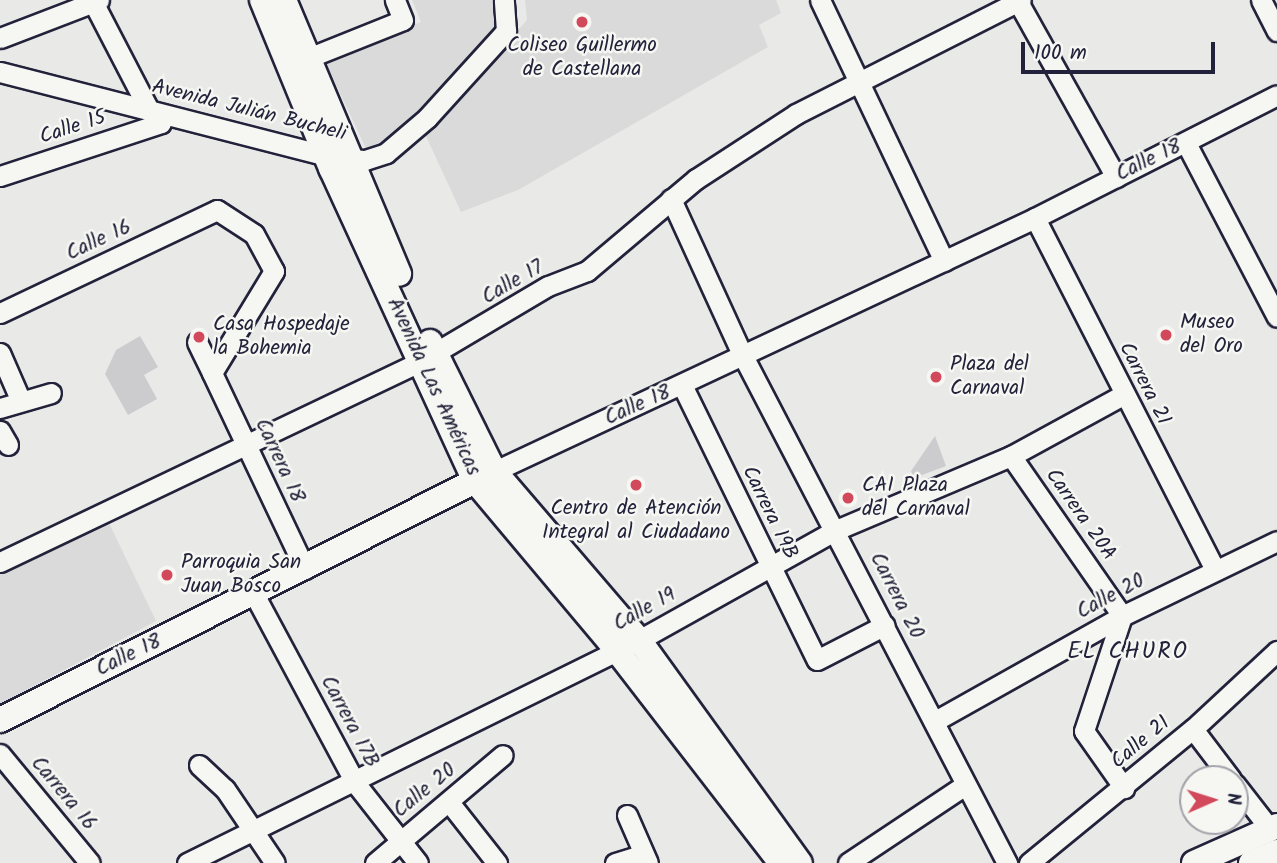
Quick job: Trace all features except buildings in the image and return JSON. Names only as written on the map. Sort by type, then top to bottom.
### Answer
[{"type":"main road","name":"Avenida Las Américas","points":[[262,0],[345,163]]},
{"type":"main road","name":"Avenida Las Américas","points":[[284,0],[308,58],[345,163],[428,357],[484,476],[781,863]]},
{"type":"main road","name":"Avenida Las Américas","points":[[484,476],[639,640],[800,863]]},
{"type":"main road","name":"Calle 18","points":[[0,720],[305,569],[484,476]]},
{"type":"main road","points":[[1194,863],[1266,849]]},
{"type":"street","points":[[308,58],[403,20],[395,0]]},
{"type":"street","points":[[345,163],[386,153],[427,118],[506,31],[504,0]]},
{"type":"street","points":[[820,0],[944,261]]},
{"type":"street","points":[[1019,0],[1115,177]]},
{"type":"street","name":"Calle 17","points":[[0,562],[428,357],[548,286],[587,271],[671,200],[796,114],[1019,0]]},
{"type":"street","points":[[1261,0],[1277,31]]},
{"type":"street","points":[[0,38],[95,1],[155,116]]},
{"type":"street","name":"Avenida Julián Bucheli","points":[[0,72],[155,116]]},
{"type":"street","name":"Avenida Julián Bucheli","points":[[0,81],[345,163]]},
{"type":"street","name":"Calle 18","points":[[484,476],[1035,218],[1277,95]]},
{"type":"street","name":"Calle 15","points":[[0,176],[155,116]]},
{"type":"street","points":[[1186,143],[1277,317]]},
{"type":"street","name":"Carrera 20","points":[[671,200],[743,356],[1007,863]]},
{"type":"street","name":"Calle 16","points":[[0,313],[217,210],[254,234],[274,271],[212,373]]},
{"type":"street","name":"Carrera 21","points":[[1035,218],[1123,395],[1215,569]]},
{"type":"street","name":"Carrera 18","points":[[197,342],[305,569]]},
{"type":"street","points":[[0,354],[20,399]]},
{"type":"street","name":"Carrera 19B","points":[[682,385],[769,569],[817,660],[885,625]]},
{"type":"street","points":[[0,408],[20,399],[51,393]]},
{"type":"street","name":"Calle 19","points":[[187,863],[355,783],[639,640],[835,530],[1011,456],[1123,395]]},
{"type":"street","name":"Carrera 20A","points":[[1011,456],[1122,616]]},
{"type":"street","name":"Calle 20","points":[[934,721],[1122,616],[1277,541]]},
{"type":"street","name":"Carrera 17B","points":[[254,594],[355,783],[418,863]]},
{"type":"street","points":[[1122,616],[1084,731],[1124,788]]},
{"type":"street","name":"Calle 21","points":[[1029,863],[1124,788],[1277,651]]},
{"type":"street","points":[[1193,729],[1220,765]]},
{"type":"street","name":"Carrera 16","points":[[0,754],[90,863]]},
{"type":"street","name":"Calle 20","points":[[376,863],[503,755]]},
{"type":"street","points":[[199,765],[225,789],[275,863]]},
{"type":"street","points":[[848,863],[965,785]]},
{"type":"street","points":[[449,802],[497,863]]},
{"type":"street","points":[[1249,813],[1266,849]]},
{"type":"street","points":[[615,863],[644,859],[626,816]]},
{"type":"shaded area","points":[[412,0],[495,0],[497,33],[370,157],[325,61],[421,22]]},
{"type":"shaded area","points":[[525,0],[776,0],[781,13],[759,25],[768,47],[518,190],[461,212],[426,136],[527,20]]},
{"type":"shaded area","points":[[140,336],[158,367],[144,375],[157,399],[128,415],[105,374],[116,350]]},
{"type":"shaded area","points":[[935,436],[946,466],[914,478],[911,471]]},
{"type":"shaded area","points":[[109,523],[156,621],[0,704],[0,574]]},
{"type":"place","name":"Coliseo Guillermo de Castellana","points":[[582,22]]},
{"type":"place","name":"Museo del Oro","points":[[1166,335]]},
{"type":"place","name":"Casa Hospedaje la Bohemia","points":[[199,337]]},
{"type":"place","name":"Plaza del Carnaval","points":[[936,377]]},
{"type":"place","name":"Centro de Atención Integral al Ciudadano","points":[[636,485]]},
{"type":"place","name":"CAI Plaza del Carnaval","points":[[848,498]]},
{"type":"place","name":"Parroquia San Juan Bosco","points":[[167,575]]},
{"type":"district","name":"EL CHURO","points":[[1128,652]]}]
